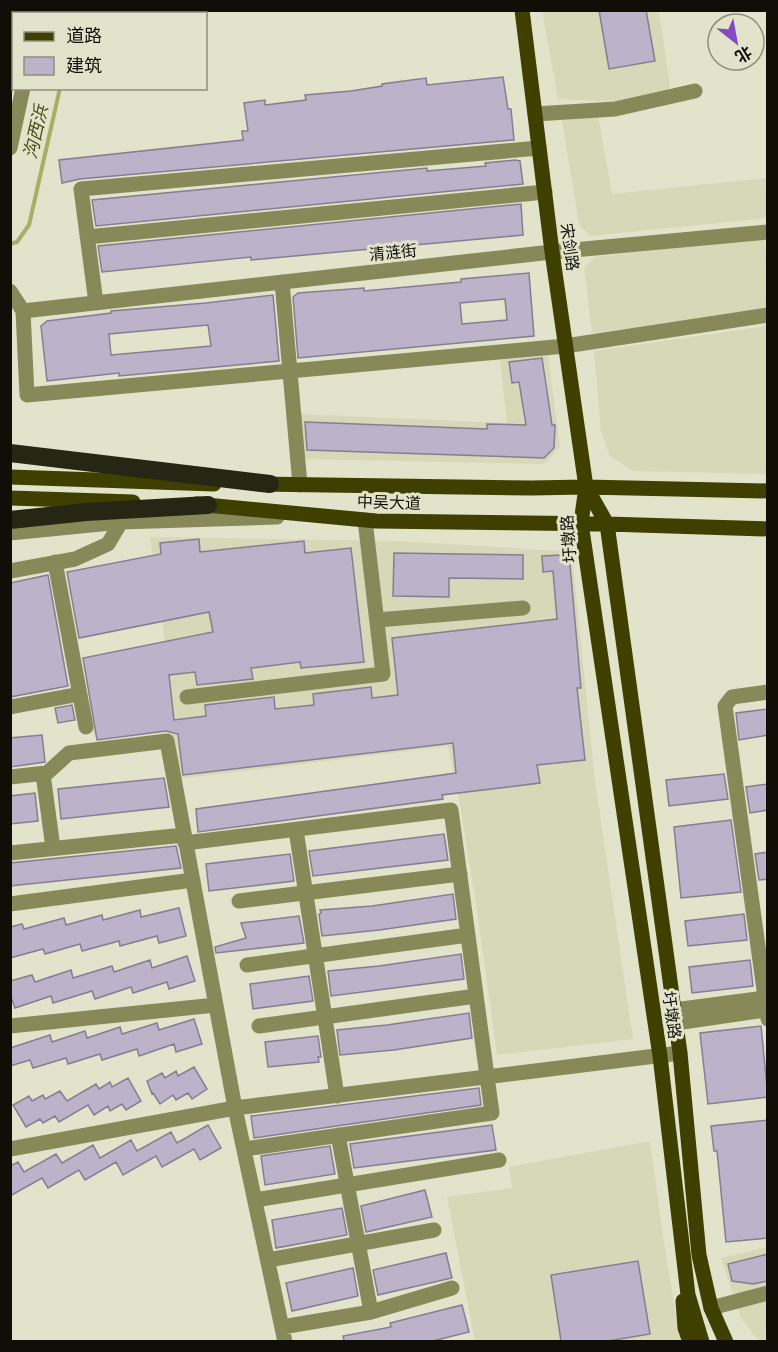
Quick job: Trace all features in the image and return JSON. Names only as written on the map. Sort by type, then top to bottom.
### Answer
[{"type":"highway","points":[[10,453],[270,484]]},
{"type":"highway","points":[[10,520],[86,512],[208,505]]},
{"type":"main road","name":"宋剑路","points":[[522,10],[552,252],[585,487]]},
{"type":"main road","name":"中吴大道","points":[[10,477],[177,484],[585,487],[768,491]]},
{"type":"main road","name":"圩墩路","points":[[585,487],[581,523],[660,1056],[685,1253],[688,1295],[702,1341]]},
{"type":"main road","name":"圩墩路","points":[[585,487],[607,524],[680,1053],[699,1255],[711,1308],[726,1341]]},
{"type":"main road","name":"中吴大道","points":[[10,498],[208,505],[365,520],[581,523],[768,529]]},
{"type":"main road","points":[[685,1253],[682,1293],[685,1328],[690,1341]]},
{"type":"street","points":[[10,148],[23,90]]},
{"type":"street","points":[[534,114],[615,109],[695,91]]},
{"type":"street","points":[[96,303],[81,189],[539,148]]},
{"type":"street","points":[[87,237],[545,192]]},
{"type":"street","name":"清涟街","points":[[23,311],[552,252],[768,232]]},
{"type":"street","points":[[282,282],[300,485]]},
{"type":"street","points":[[10,291],[23,311],[27,395],[566,346],[768,315]]},
{"type":"street","points":[[10,533],[121,522],[311,515]]},
{"type":"street","points":[[187,698],[383,674],[365,520]]},
{"type":"street","points":[[10,571],[75,559],[108,544],[121,522]]},
{"type":"street","points":[[56,562],[86,727]]},
{"type":"street","points":[[377,620],[523,608]]},
{"type":"street","points":[[675,1017],[766,1009],[725,706],[732,697],[768,692]]},
{"type":"street","points":[[10,707],[80,694]]},
{"type":"street","points":[[10,777],[47,773],[69,753],[166,741],[235,1108],[284,1334],[452,1288]]},
{"type":"street","points":[[43,774],[53,848]]},
{"type":"street","points":[[10,853],[296,830],[451,810],[492,1113],[244,1149]]},
{"type":"street","points":[[296,830],[337,1096]]},
{"type":"street","points":[[239,900],[460,874]]},
{"type":"street","points":[[10,904],[193,880]]},
{"type":"street","points":[[247,965],[468,935]]},
{"type":"street","points":[[259,1026],[476,996]]},
{"type":"street","points":[[10,1026],[216,1005]]},
{"type":"street","points":[[10,1149],[235,1108],[680,1053]]},
{"type":"street","points":[[338,1135],[371,1312]]},
{"type":"street","points":[[255,1200],[499,1160]]},
{"type":"street","points":[[268,1260],[434,1230]]},
{"type":"street","points":[[711,1308],[768,1293]]},
{"type":"shaded area","points":[[542,11],[659,11],[670,86],[663,95],[626,102],[558,99]]},
{"type":"shaded area","points":[[598,116],[612,194],[767,178],[767,218],[590,236],[579,225],[562,120]]},
{"type":"shaded area","points":[[764,238],[767,261],[767,312],[592,333],[584,268],[595,257]]},
{"type":"shaded area","points":[[767,326],[767,474],[633,471],[610,456],[601,431],[594,351]]},
{"type":"shaded area","points":[[548,355],[560,447],[544,464],[302,459],[298,414],[507,423],[500,360]]},
{"type":"shaded area","points":[[150,537],[397,541],[563,551],[573,565],[595,781],[633,1039],[497,1055],[476,904],[448,746],[179,779],[170,725],[93,733],[88,690],[170,677]]},
{"type":"shaded area","points":[[650,1141],[680,1341],[475,1341],[447,1197],[512,1188],[509,1167]]},
{"type":"shaded area","points":[[767,1247],[767,1341],[759,1341],[741,1318],[721,1258]]},
{"type":"building","points":[[599,10],[646,10],[655,61],[609,69]]},
{"type":"building","points":[[503,77],[508,109],[511,109],[514,140],[80,179],[62,183],[59,160],[243,140],[242,131],[248,131],[244,103],[265,100],[265,105],[306,100],[305,95],[351,91],[426,78],[427,85]]},
{"type":"building","points":[[520,161],[523,184],[96,226],[92,200],[427,168],[427,171],[486,166],[485,163]]},
{"type":"building","points":[[521,204],[523,235],[251,260],[251,257],[102,272],[98,246]]},
{"type":"building","points":[[529,273],[534,336],[298,358],[293,297],[298,293],[364,288],[364,291],[461,282],[461,279]],"holes":[[[505,299],[507,320],[462,324],[460,303]]]},
{"type":"building","points":[[273,295],[279,361],[47,381],[41,326],[47,321],[111,313],[111,311]],"holes":[[[208,325],[211,346],[111,355],[109,334]]]},
{"type":"building","points":[[542,358],[552,425],[555,425],[554,448],[544,458],[307,450],[305,422],[487,429],[487,424],[526,425],[519,382],[512,383],[509,362]]},
{"type":"building","points":[[199,539],[200,552],[304,541],[305,553],[351,548],[364,662],[301,668],[300,662],[251,668],[253,679],[197,685],[195,672],[169,675],[174,720],[206,716],[205,705],[274,697],[275,709],[314,705],[313,694],[371,687],[372,698],[398,695],[392,638],[557,619],[553,571],[543,572],[542,556],[562,555],[570,565],[581,688],[577,688],[585,760],[537,765],[540,783],[442,795],[443,799],[198,832],[196,809],[456,773],[453,743],[183,775],[178,734],[166,731],[97,740],[83,658],[213,632],[209,612],[79,638],[67,572],[161,554],[160,543]]},
{"type":"building","points":[[394,553],[523,555],[523,579],[449,578],[449,597],[393,596]]},
{"type":"building","points":[[48,575],[68,686],[10,697],[10,583]]},
{"type":"building","points":[[72,705],[75,720],[58,723],[55,708]]},
{"type":"building","points":[[768,709],[768,735],[739,740],[736,713]]},
{"type":"building","points":[[42,735],[45,762],[10,767],[10,738]]},
{"type":"building","points":[[724,774],[728,799],[669,806],[666,780]]},
{"type":"building","points":[[164,778],[169,807],[61,819],[58,789]]},
{"type":"building","points":[[768,784],[768,810],[750,813],[746,787]]},
{"type":"building","points":[[35,793],[38,821],[10,824],[10,796]]},
{"type":"building","points":[[731,820],[741,892],[681,898],[674,827]]},
{"type":"building","points":[[444,834],[448,860],[313,876],[309,851]]},
{"type":"building","points":[[176,846],[181,868],[10,886],[10,863]]},
{"type":"building","points":[[768,852],[768,879],[759,880],[755,854]]},
{"type":"building","points":[[290,854],[294,881],[209,891],[206,864]]},
{"type":"building","points":[[453,894],[456,919],[322,936],[320,910],[372,906]]},
{"type":"building","points":[[179,908],[186,936],[159,943],[157,936],[120,946],[119,941],[82,951],[80,944],[45,954],[43,949],[10,958],[10,927],[22,924],[24,929],[64,918],[66,925],[102,915],[103,920],[140,910],[141,917]]},
{"type":"building","points":[[744,914],[747,940],[688,946],[685,921]]},
{"type":"building","points":[[299,916],[304,943],[216,953],[215,947],[246,938],[241,923]]},
{"type":"building","points":[[461,954],[464,979],[331,996],[328,971]]},
{"type":"building","points":[[187,956],[195,981],[169,989],[167,982],[133,993],[131,987],[95,999],[92,991],[53,1003],[51,996],[15,1008],[10,994],[10,981],[32,975],[35,982],[71,970],[73,978],[112,966],[114,972],[150,960],[152,968]]},
{"type":"building","points":[[750,960],[753,986],[692,993],[689,967]]},
{"type":"building","points":[[309,976],[313,1001],[253,1009],[250,984]]},
{"type":"building","points":[[469,1013],[472,1038],[394,1050],[340,1055],[337,1030]]},
{"type":"building","points":[[194,1019],[202,1044],[176,1052],[174,1044],[139,1056],[137,1049],[102,1060],[100,1054],[68,1064],[66,1058],[33,1068],[30,1060],[10,1066],[10,1048],[50,1035],[52,1042],[85,1031],[87,1038],[120,1027],[122,1034],[157,1023],[159,1030]]},
{"type":"building","points":[[761,1026],[768,1097],[708,1104],[700,1033]]},
{"type":"building","points":[[318,1036],[321,1057],[318,1057],[319,1062],[268,1067],[265,1042]]},
{"type":"building","points":[[194,1067],[207,1089],[192,1099],[188,1093],[176,1100],[173,1095],[160,1104],[152,1094],[147,1081],[162,1073],[165,1078],[176,1071],[178,1076]]},
{"type":"building","points":[[128,1078],[141,1101],[126,1110],[122,1104],[110,1111],[108,1106],[94,1115],[88,1105],[59,1122],[55,1116],[43,1123],[40,1119],[26,1127],[13,1105],[29,1096],[32,1101],[43,1095],[45,1099],[60,1091],[67,1101],[96,1084],[99,1089],[110,1082],[112,1087]]},
{"type":"building","points":[[479,1088],[481,1105],[254,1138],[251,1116]]},
{"type":"building","points":[[768,1120],[768,1238],[726,1242],[717,1151],[714,1151],[711,1126]]},
{"type":"building","points":[[208,1125],[221,1148],[200,1160],[194,1149],[162,1167],[156,1156],[123,1175],[116,1162],[85,1180],[79,1170],[48,1188],[42,1178],[10,1196],[10,1166],[18,1162],[24,1172],[56,1154],[62,1163],[93,1145],[100,1158],[131,1140],[137,1151],[171,1132],[177,1143]]},
{"type":"building","points":[[492,1125],[496,1150],[354,1168],[350,1144]]},
{"type":"building","points":[[330,1146],[335,1174],[265,1185],[261,1156]]},
{"type":"building","points":[[425,1190],[432,1217],[366,1232],[361,1206]]},
{"type":"building","points":[[342,1208],[347,1235],[276,1248],[272,1220]]},
{"type":"building","points":[[446,1253],[452,1278],[378,1295],[373,1270]]},
{"type":"building","points":[[768,1254],[768,1281],[753,1284],[732,1281],[728,1264]]},
{"type":"building","points":[[638,1261],[650,1334],[608,1341],[561,1341],[551,1275]]},
{"type":"building","points":[[353,1268],[358,1296],[292,1311],[286,1283]]},
{"type":"building","points":[[462,1305],[469,1332],[433,1341],[344,1341],[343,1336],[391,1327],[390,1323]]},
{"type":"waterway","name":"沟西浜","points":[[10,244],[17,242],[29,225],[60,90]]}]
